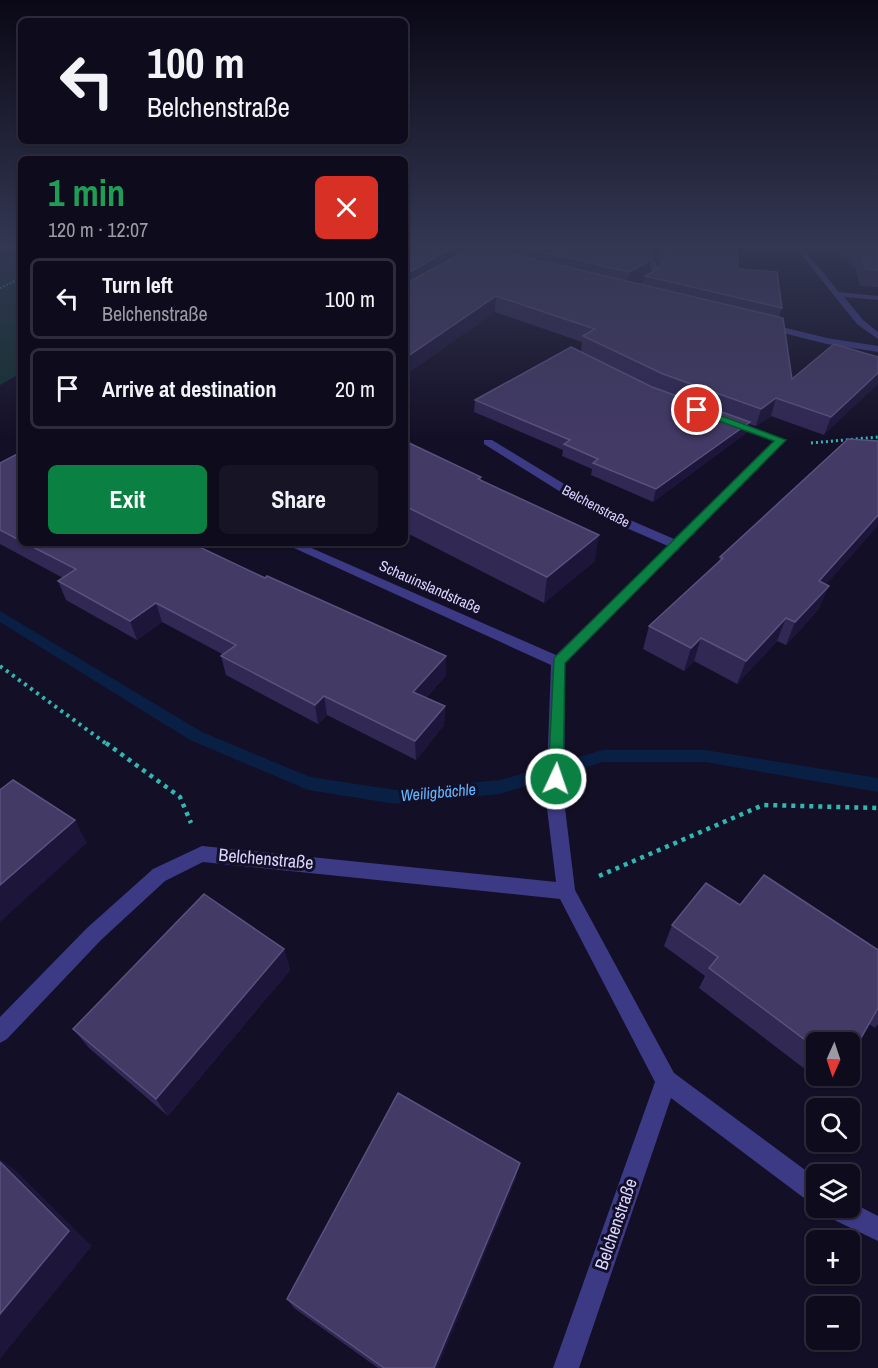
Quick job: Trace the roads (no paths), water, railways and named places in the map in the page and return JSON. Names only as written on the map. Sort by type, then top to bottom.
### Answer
[{"type":"street","points":[[851,312],[878,336]]},
{"type":"street","points":[[761,324],[827,341],[878,349]]},
{"type":"street","points":[[718,418],[781,440],[558,662],[555,800],[566,891],[666,1081],[806,1186]]},
{"type":"street","name":"Belchenstraße","points":[[488,442],[603,513],[677,545]]},
{"type":"street","name":"Schauinslandstraße","points":[[296,546],[558,662]]},
{"type":"street","name":"Belchenstraße","points":[[0,1032],[94,934],[159,875],[202,854],[566,891]]},
{"type":"street","name":"Belchenstraße","points":[[566,1368],[666,1081]]},
{"type":"street","points":[[857,1218],[878,1229]]},
{"type":"waterway","name":"Weiligbächle","points":[[0,616],[196,736],[308,783],[396,797],[500,787],[603,756],[705,756],[878,785]]}]
